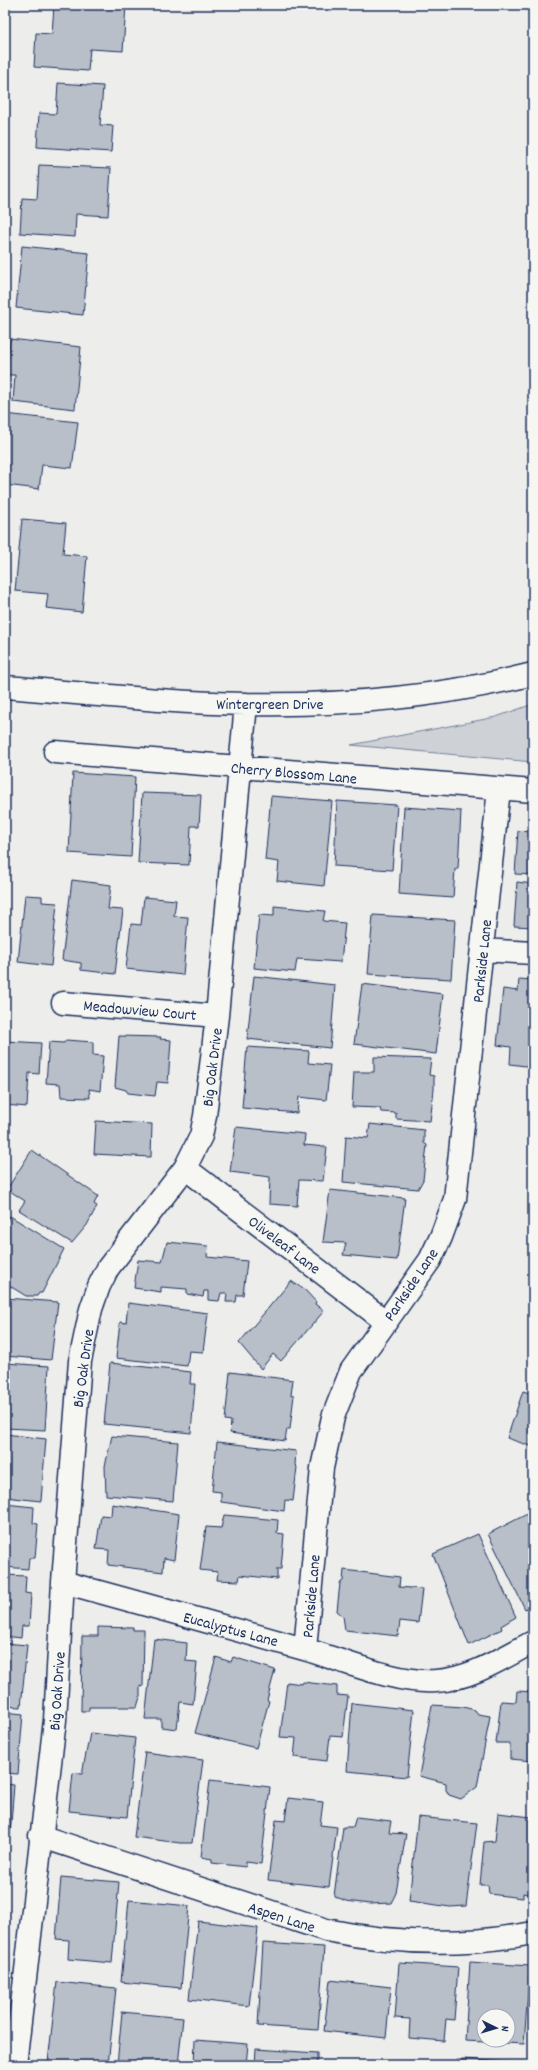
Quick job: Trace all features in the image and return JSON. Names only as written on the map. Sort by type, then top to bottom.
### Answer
[{"type":"street","name":"Wintergreen Drive","points":[[5,687],[246,704],[299,704],[379,699],[471,687],[533,674]]},
{"type":"street","name":"Big Oak Drive","points":[[15,2065],[40,1836],[55,1720],[63,1582],[79,1375],[91,1309],[99,1286],[108,1268],[185,1168],[194,1151],[202,1129],[217,1016],[246,704]]},
{"type":"street","name":"Cherry Blossom Lane","points":[[55,752],[533,792]]},
{"type":"street","name":"Parkside Lane","points":[[306,1649],[318,1504],[326,1443],[333,1417],[351,1371],[385,1321],[430,1260],[441,1237],[455,1199],[483,950],[499,789]]},
{"type":"street","points":[[483,950],[533,953]]},
{"type":"street","name":"Meadowview Court","points":[[63,1003],[217,1016]]},
{"type":"street","name":"Oliveleaf Lane","points":[[185,1168],[385,1321]]},
{"type":"street","name":"Eucalyptus Lane","points":[[63,1582],[306,1649],[397,1676],[434,1681],[451,1680],[470,1674],[533,1642]]},
{"type":"street","name":"Aspen Lane","points":[[40,1836],[311,1925],[359,1937],[388,1941],[441,1942],[533,1933]]},
{"type":"shaded area","points":[[533,704],[533,762],[351,745],[496,717]]},
{"type":"building","points":[[54,5],[126,5],[123,51],[90,49],[88,71],[34,67],[36,33],[52,34]]},
{"type":"building","points":[[58,83],[103,86],[100,125],[113,126],[111,152],[37,147],[39,113],[56,114]]},
{"type":"building","points":[[39,165],[111,168],[108,216],[76,214],[75,237],[20,233],[22,198],[37,199]]},
{"type":"building","points":[[22,246],[89,253],[83,315],[16,308]]},
{"type":"building","points":[[10,339],[81,347],[75,409],[13,402],[15,375],[7,375]]},
{"type":"building","points":[[5,414],[78,422],[72,468],[42,465],[39,489],[5,485]]},
{"type":"building","points":[[22,519],[66,523],[63,554],[87,556],[82,612],[46,608],[48,594],[15,591]]},
{"type":"building","points":[[73,773],[135,777],[131,857],[69,853]]},
{"type":"building","points":[[142,793],[201,795],[199,826],[191,826],[189,865],[138,863]]},
{"type":"building","points":[[271,796],[332,801],[324,886],[277,881],[279,862],[265,860]]},
{"type":"building","points":[[337,801],[397,805],[392,870],[334,866]]},
{"type":"building","points":[[404,807],[461,811],[458,869],[455,869],[453,898],[399,894]]},
{"type":"building","points":[[518,831],[533,832],[533,875],[515,874]]},
{"type":"building","points":[[72,880],[111,885],[108,909],[123,910],[115,974],[81,970],[81,963],[62,960]]},
{"type":"building","points":[[517,882],[533,884],[533,927],[514,926]]},
{"type":"building","points":[[25,895],[42,896],[42,902],[57,903],[51,966],[18,962]]},
{"type":"building","points":[[144,897],[176,900],[174,916],[188,917],[183,975],[126,969],[131,924],[141,925]]},
{"type":"building","points":[[274,906],[325,911],[323,921],[345,923],[341,962],[297,959],[295,972],[254,968],[259,915],[274,916]]},
{"type":"building","points":[[373,915],[455,920],[451,979],[368,974]]},
{"type":"building","points":[[254,976],[335,985],[330,1048],[247,1039]]},
{"type":"building","points":[[519,979],[533,980],[533,1067],[510,1064],[511,1047],[497,1045],[503,989],[518,991]]},
{"type":"building","points":[[362,984],[443,994],[436,1054],[354,1044]]},
{"type":"building","points":[[119,1036],[161,1037],[160,1039],[171,1040],[168,1083],[157,1082],[155,1096],[128,1093],[126,1090],[115,1087]]},
{"type":"building","points":[[66,1040],[93,1042],[93,1055],[103,1056],[100,1091],[89,1089],[90,1098],[61,1097],[60,1084],[46,1083],[49,1042],[64,1043]]},
{"type":"building","points":[[5,1041],[41,1043],[39,1074],[29,1073],[27,1107],[5,1105]]},
{"type":"building","points":[[247,1047],[309,1051],[308,1063],[330,1065],[326,1100],[299,1097],[297,1113],[242,1108]]},
{"type":"building","points":[[374,1057],[431,1059],[429,1075],[434,1076],[434,1090],[430,1121],[396,1119],[396,1113],[381,1112],[380,1108],[352,1107],[354,1072],[374,1072]]},
{"type":"building","points":[[96,1121],[152,1124],[151,1157],[94,1154]]},
{"type":"building","points":[[370,1124],[424,1130],[424,1143],[427,1145],[423,1180],[418,1189],[343,1182],[346,1136],[368,1138]]},
{"type":"building","points":[[236,1127],[305,1134],[304,1145],[327,1147],[323,1181],[299,1180],[297,1206],[269,1204],[270,1177],[230,1172]]},
{"type":"building","points":[[32,1150],[98,1196],[94,1204],[97,1206],[87,1225],[72,1243],[19,1210],[25,1201],[7,1189]]},
{"type":"building","points":[[330,1190],[405,1198],[397,1260],[343,1255],[346,1243],[323,1242]]},
{"type":"building","points":[[10,1216],[64,1249],[42,1293],[39,1293],[37,1296],[26,1296],[5,1283],[5,1223]]},
{"type":"building","points":[[167,1242],[208,1246],[207,1257],[247,1261],[243,1295],[237,1295],[236,1302],[226,1302],[227,1293],[221,1293],[219,1301],[208,1300],[208,1291],[204,1291],[203,1297],[187,1294],[187,1289],[161,1287],[161,1292],[134,1288],[138,1260],[162,1262]]},
{"type":"building","points":[[291,1281],[305,1290],[316,1302],[315,1304],[324,1311],[281,1361],[273,1354],[261,1369],[239,1343]]},
{"type":"building","points":[[5,1298],[58,1302],[51,1360],[5,1356]]},
{"type":"building","points":[[128,1303],[208,1313],[203,1352],[189,1351],[187,1366],[116,1358],[120,1322],[126,1323]]},
{"type":"building","points":[[5,1363],[49,1366],[45,1430],[5,1428]]},
{"type":"building","points":[[110,1363],[191,1372],[190,1384],[195,1384],[191,1433],[104,1424]]},
{"type":"building","points":[[230,1372],[293,1380],[291,1395],[294,1395],[290,1429],[287,1429],[285,1441],[230,1433],[231,1421],[225,1420]]},
{"type":"building","points":[[523,1391],[533,1394],[533,1447],[507,1438]]},
{"type":"building","points":[[5,1434],[46,1439],[41,1501],[5,1497]]},
{"type":"building","points":[[112,1436],[178,1442],[173,1501],[106,1495],[105,1466]]},
{"type":"building","points":[[217,1442],[296,1451],[295,1465],[297,1467],[293,1501],[285,1500],[284,1511],[221,1502],[221,1492],[212,1491]]},
{"type":"building","points":[[5,1504],[34,1507],[33,1523],[38,1524],[35,1558],[29,1558],[28,1569],[5,1567]]},
{"type":"building","points":[[112,1504],[179,1514],[174,1560],[164,1558],[163,1572],[108,1565],[109,1550],[96,1549],[101,1515],[111,1516]]},
{"type":"building","points":[[533,1511],[533,1606],[525,1609],[488,1534]]},
{"type":"building","points":[[224,1515],[278,1520],[277,1533],[284,1534],[281,1569],[277,1569],[277,1579],[240,1575],[239,1581],[217,1580],[218,1572],[200,1570],[206,1527],[221,1528]]},
{"type":"building","points":[[478,1534],[516,1617],[501,1626],[502,1629],[469,1645],[433,1554]]},
{"type":"building","points":[[344,1570],[400,1577],[399,1587],[422,1589],[418,1623],[400,1621],[398,1636],[345,1630],[343,1616],[337,1611],[340,1583],[343,1581]]},
{"type":"building","points":[[5,1575],[26,1576],[25,1593],[31,1594],[29,1626],[22,1626],[21,1638],[5,1636]]},
{"type":"building","points":[[98,1627],[133,1628],[133,1630],[144,1630],[143,1687],[140,1686],[140,1697],[137,1707],[89,1707],[89,1711],[81,1711],[82,1636],[98,1636]]},
{"type":"building","points":[[154,1639],[187,1643],[186,1661],[197,1662],[193,1704],[180,1702],[177,1729],[161,1727],[161,1719],[145,1719]]},
{"type":"building","points":[[5,1643],[27,1645],[21,1707],[5,1706]]},
{"type":"building","points":[[216,1657],[231,1662],[233,1657],[275,1670],[267,1700],[269,1701],[256,1748],[195,1733]]},
{"type":"building","points":[[287,1682],[302,1684],[303,1682],[337,1686],[337,1695],[348,1696],[343,1737],[330,1736],[327,1761],[294,1757],[296,1738],[280,1737]]},
{"type":"building","points":[[517,1691],[533,1692],[533,1761],[510,1759],[510,1743],[496,1743],[501,1701],[516,1702]]},
{"type":"building","points":[[352,1703],[414,1710],[407,1777],[347,1771]]},
{"type":"building","points":[[432,1705],[463,1707],[475,1710],[478,1714],[490,1716],[477,1787],[461,1799],[449,1795],[446,1790],[446,1783],[419,1776]]},
{"type":"building","points":[[5,1712],[23,1714],[18,1774],[5,1773]]},
{"type":"building","points":[[90,1733],[135,1738],[127,1817],[69,1811],[73,1773],[82,1774]]},
{"type":"building","points":[[145,1752],[203,1760],[192,1843],[180,1843],[134,1837]]},
{"type":"building","points":[[210,1780],[270,1787],[261,1864],[246,1862],[246,1867],[212,1863],[212,1859],[201,1857]]},
{"type":"building","points":[[5,1784],[14,1785],[10,1836],[5,1836]]},
{"type":"building","points":[[288,1798],[323,1802],[320,1825],[337,1827],[329,1887],[268,1880],[276,1820],[285,1821]]},
{"type":"building","points":[[498,1813],[531,1817],[533,1895],[523,1893],[523,1898],[489,1894],[488,1885],[480,1885],[484,1842],[495,1841]]},
{"type":"building","points":[[356,1817],[391,1821],[389,1833],[406,1834],[396,1893],[391,1903],[370,1904],[346,1901],[334,1896],[343,1827],[353,1827]]},
{"type":"building","points":[[418,1817],[477,1823],[466,1906],[450,1907],[409,1901]]},
{"type":"building","points":[[5,1853],[8,1853],[5,1882]]},
{"type":"building","points":[[61,1877],[119,1882],[112,1963],[68,1959],[69,1940],[56,1939]]},
{"type":"building","points":[[129,1900],[189,1906],[181,1988],[121,1982]]},
{"type":"building","points":[[198,1921],[258,1928],[249,2006],[189,1999]]},
{"type":"building","points":[[263,1943],[324,1947],[318,2030],[258,2026]]},
{"type":"building","points":[[470,1962],[530,1966],[524,2044],[516,2044],[516,2008],[476,2008],[476,2042],[465,2041]]},
{"type":"building","points":[[399,1963],[458,1967],[454,2020],[446,2019],[444,2041],[409,2038],[410,2019],[395,2018]]},
{"type":"building","points":[[330,1980],[391,1987],[386,2038],[324,2031]]},
{"type":"building","points":[[57,1982],[116,1988],[108,2065],[74,2065],[48,2062]]},
{"type":"building","points":[[122,2012],[183,2018],[178,2065],[117,2065]]},
{"type":"building","points":[[195,2040],[248,2044],[246,2065],[194,2065]]},
{"type":"building","points":[[256,2049],[317,2053],[317,2065],[255,2065]]},
{"type":"building","points":[[462,2059],[525,2063],[525,2065],[461,2065]]}]
